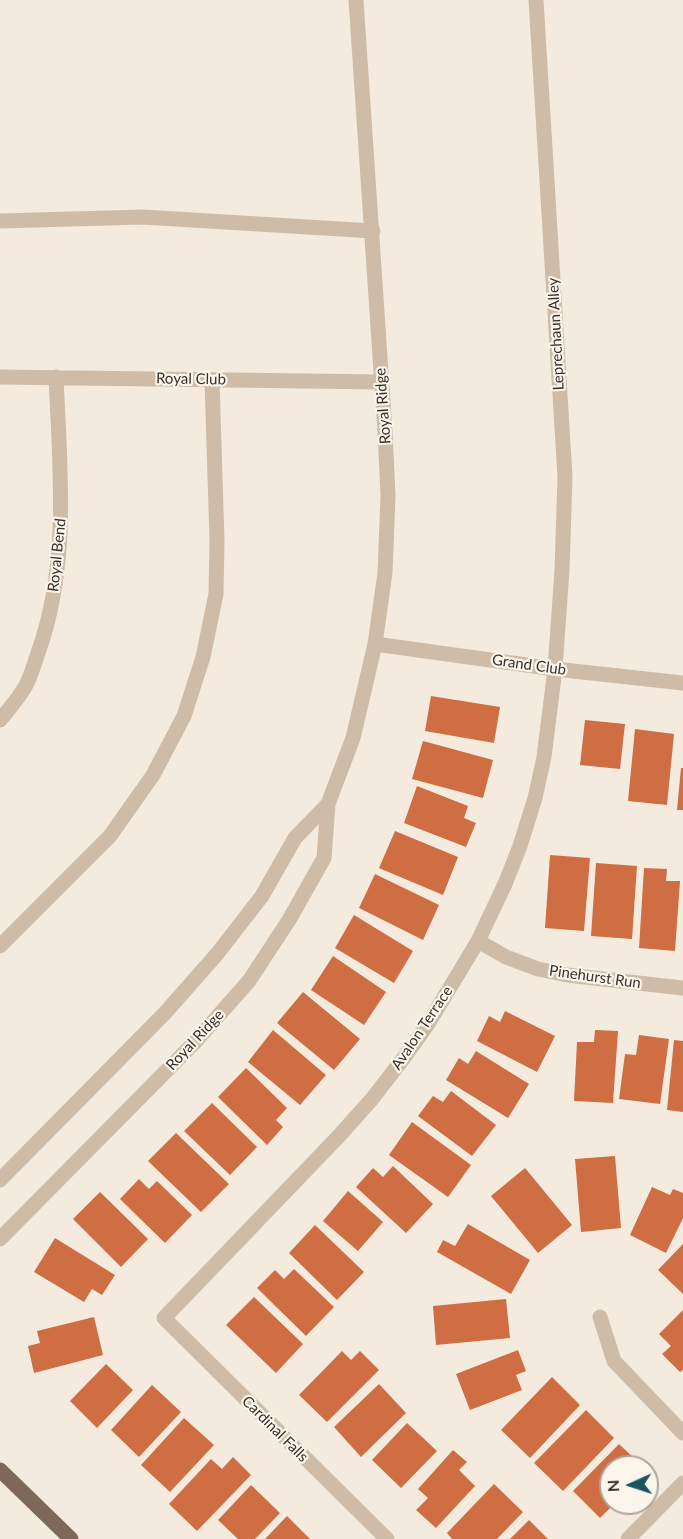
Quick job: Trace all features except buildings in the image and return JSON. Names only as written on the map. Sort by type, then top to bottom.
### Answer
[{"type":"main road","points":[[0,1470],[71,1539]]},
{"type":"street","name":"Royal Ridge","points":[[0,1239],[195,1042],[249,981],[289,920],[324,858],[328,804],[353,738],[375,644],[385,573],[388,496],[373,231],[356,0]]},
{"type":"street","name":"Leprechaun Alley","points":[[536,0],[565,477],[562,570],[555,669]]},
{"type":"street","points":[[0,221],[143,217],[373,231]]},
{"type":"street","name":"Royal Club","points":[[0,377],[382,382]]},
{"type":"street","name":"Royal Bend","points":[[0,720],[26,685],[44,637],[53,599],[62,512],[56,377]]},
{"type":"street","points":[[0,946],[110,836],[153,775],[184,716],[204,657],[216,594],[217,541],[212,380]]},
{"type":"street","name":"Grand Club","points":[[375,644],[555,669],[683,683]]},
{"type":"street","name":"Avalon Terrace","points":[[164,1318],[372,1099],[428,1024],[478,941],[520,846],[535,798],[544,757],[555,669]]},
{"type":"street","name":"Royal Ridge","points":[[0,1180],[165,1014],[217,954],[262,896],[295,838],[328,804]]},
{"type":"street","name":"Pinehurst Run","points":[[478,941],[506,957],[538,969],[567,975],[683,988]]},
{"type":"street","points":[[600,1317],[614,1361],[683,1433]]},
{"type":"street","name":"Cardinal Falls","points":[[164,1318],[387,1539]]},
{"type":"street","points":[[628,1539],[683,1483]]}]
